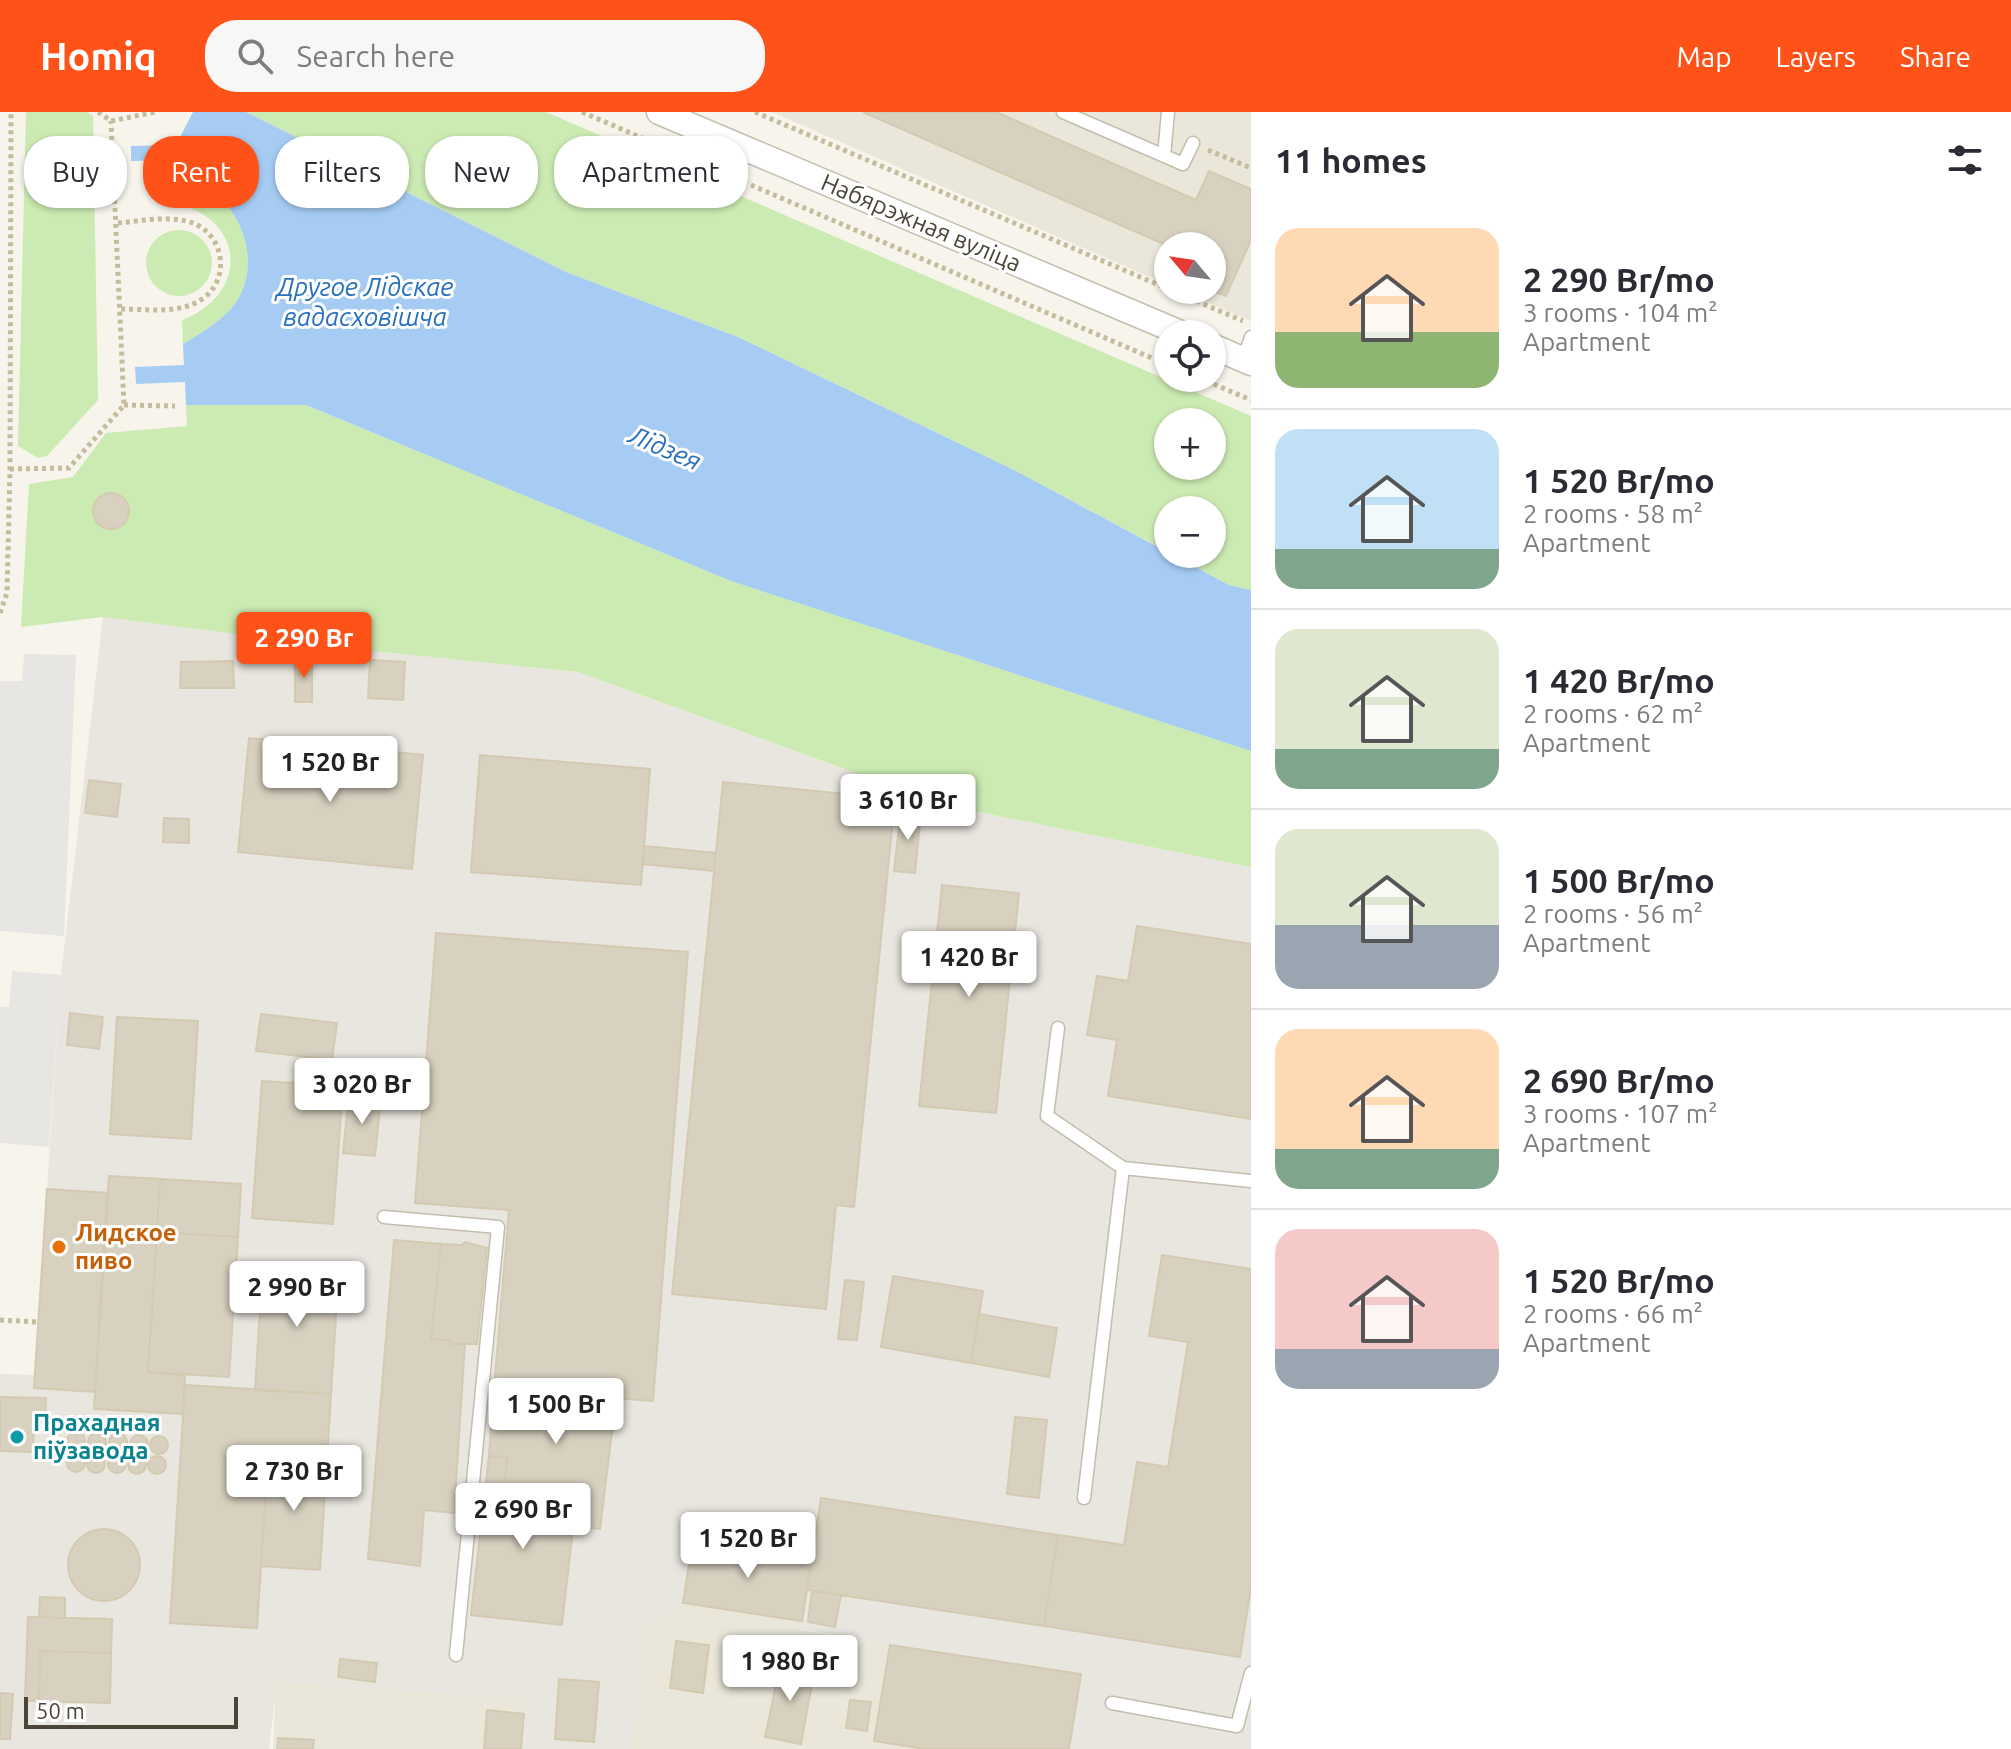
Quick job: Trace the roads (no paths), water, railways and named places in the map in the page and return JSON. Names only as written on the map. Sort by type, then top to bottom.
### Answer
[{"type":"street","name":"Набярэжная вуліца","points":[[667,114],[1154,322]]},
{"type":"street","points":[[1226,349],[1248,353]]},
{"type":"lane","points":[[1063,112],[1183,164],[1193,143]]},
{"type":"lane","points":[[1164,156],[1168,112]]},
{"type":"lane","points":[[1058,1028],[1047,1116],[1123,1168],[1251,1181]]},
{"type":"lane","points":[[1084,1498],[1123,1168]]},
{"type":"lane","points":[[384,1217],[498,1227],[456,1655]]},
{"type":"lane","points":[[1112,1703],[1237,1726],[1251,1673]]},
{"type":"water","name":"Другое Лідскае вадасховішча","points":[[193,112],[246,112],[294,136],[275,136],[275,208],[409,208],[409,194],[425,202],[425,208],[438,208],[566,272],[738,337],[1014,470],[1154,545],[1154,568],[1197,568],[1229,585],[1251,590],[1251,751],[731,581],[306,405],[186,405],[185,382],[136,384],[135,367],[184,365],[183,344],[212,325],[236,302],[247,273],[248,257],[240,227],[228,208],[259,208],[259,136],[181,136]]},
{"type":"water","name":"Другое Лідскае вадасховішча","points":[[131,146],[143,146],[143,161],[131,161]]},
{"type":"place","name":"Лидское пиво","points":[[59,1247]]},
{"type":"place","name":"Прахадная піўзавода","points":[[17,1437]]},
{"type":"water label","name":"Лідзея","points":[[665,448]]}]
